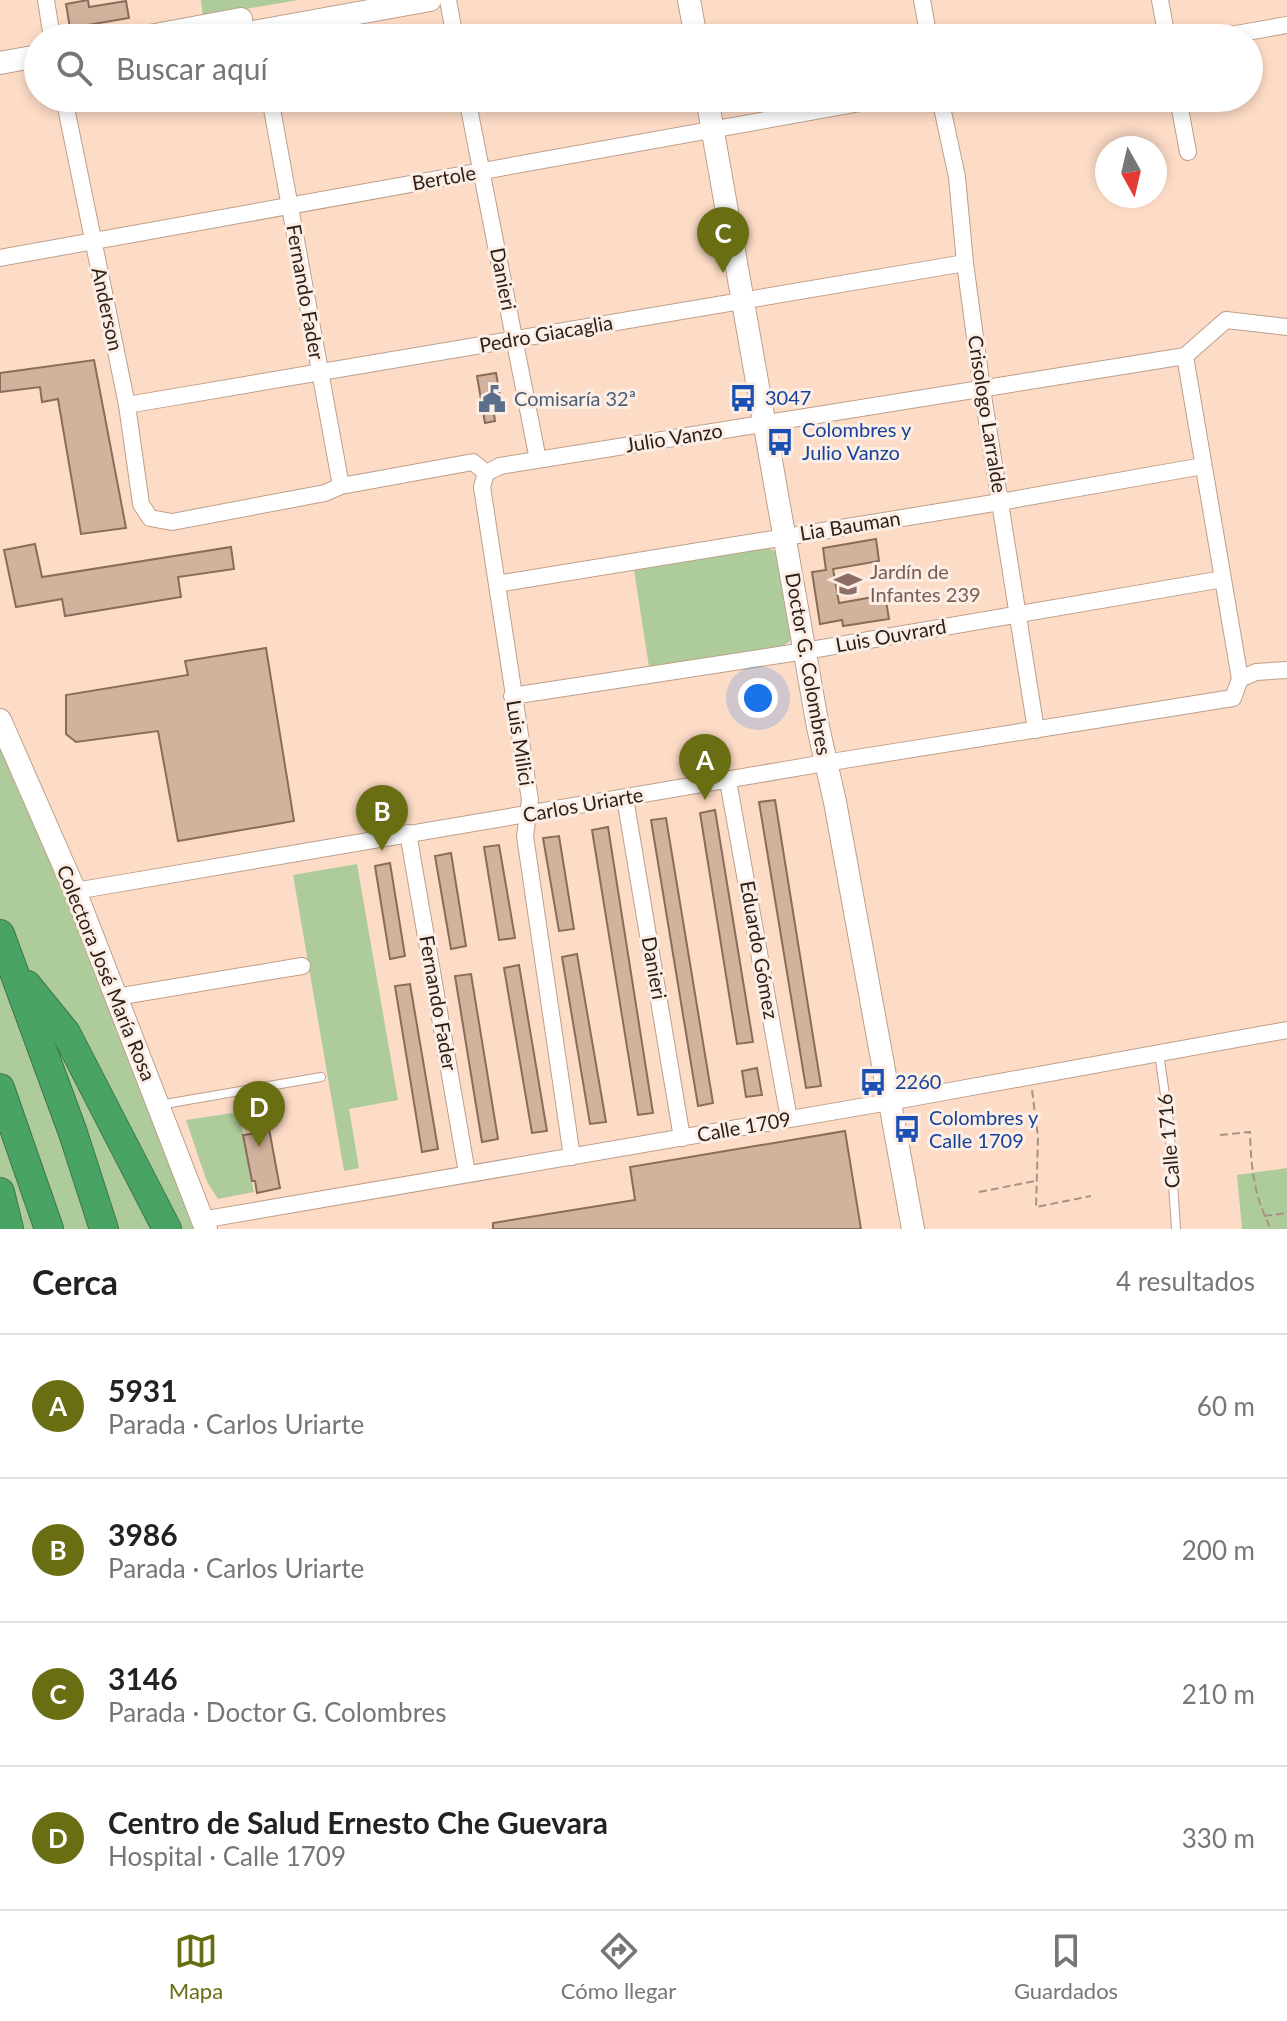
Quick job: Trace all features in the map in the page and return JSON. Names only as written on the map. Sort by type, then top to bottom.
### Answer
[{"type":"highway","points":[[0,934],[73,1133],[104,1229]]},
{"type":"highway","points":[[14,969],[66,1033],[167,1229]]},
{"type":"highway","points":[[0,1088],[49,1229]]},
{"type":"highway","points":[[0,1192],[9,1229]]},
{"type":"street","points":[[46,0],[50,24]]},
{"type":"street","points":[[273,24],[348,0]]},
{"type":"street","points":[[287,24],[430,0]]},
{"type":"street","points":[[448,0],[452,24]]},
{"type":"street","points":[[689,0],[693,24]]},
{"type":"street","points":[[922,0],[926,24]]},
{"type":"street","points":[[1160,0],[1164,24]]},
{"type":"street","points":[[1263,29],[1287,25]]},
{"type":"street","points":[[0,63],[24,59]]},
{"type":"street","points":[[0,78],[24,74]]},
{"type":"street","name":"Anderson","points":[[67,112],[127,405],[141,504],[150,518]]},
{"type":"street","name":"Fernando Fader","points":[[272,112],[341,486]]},
{"type":"street","name":"Danieri","points":[[470,112],[538,460]]},
{"type":"street","name":"Doctor G. Colombres","points":[[709,112],[825,763],[835,802],[913,1229]]},
{"type":"street","name":"Bertole","points":[[0,258],[809,112]]},
{"type":"street","name":"Crisologo Larralde","points":[[943,112],[957,177],[982,389],[1036,730]]},
{"type":"street","points":[[1181,112],[1188,152]]},
{"type":"street","name":"Pedro Giacaglia","points":[[127,405],[965,263]]},
{"type":"street","points":[[1287,327],[1226,320],[1185,356],[1240,679],[1256,672],[1287,670]]},
{"type":"street","name":"Julio Vanzo","points":[[150,518],[172,522],[473,462],[486,473],[500,466],[1185,356]]},
{"type":"street","name":"Lia Bauman","points":[[497,584],[1203,466]]},
{"type":"street","name":"Luis Milici","points":[[486,473],[482,487],[530,800],[525,836],[572,1157]]},
{"type":"street","name":"Luis Ouvrard","points":[[512,696],[805,651],[1223,579]]},
{"type":"street","name":"Carlos Uriarte","points":[[75,891],[825,763],[1233,698],[1240,679]]},
{"type":"street","name":"Colectora José María Rosa","points":[[0,720],[75,891],[203,1225]]},
{"type":"street","name":"Eduardo Gómez","points":[[728,781],[789,1119]]},
{"type":"street","name":"Danieri","points":[[625,798],[682,1138]]},
{"type":"street","name":"Fernando Fader","points":[[408,833],[467,1173]]},
{"type":"street","points":[[116,997],[302,966]]},
{"type":"street","name":"Calle 1709","points":[[203,1225],[467,1173],[889,1102],[1287,1030]]},
{"type":"lane","name":"Calle 1716","points":[[1159,1053],[1169,1123],[1176,1229]]},
{"type":"lane","points":[[158,1105],[321,1077]]},
{"type":"path","points":[[1030,1077],[1038,1137],[1036,1207],[1091,1196]]},
{"type":"path","points":[[1220,1135],[1250,1132],[1251,1172],[1271,1229]]},
{"type":"path","points":[[979,1192],[1036,1181]]},
{"type":"path","points":[[1264,1216],[1287,1213]]},
{"type":"green space","points":[[201,0],[299,0],[203,16]]},
{"type":"green space","points":[[765,548],[773,550],[781,558],[793,635],[790,641],[783,646],[649,667],[634,570]]},
{"type":"green space","points":[[0,720],[206,1229],[0,1229]]},
{"type":"green space","points":[[357,864],[398,1100],[349,1109],[359,1168],[344,1171],[293,875]]},
{"type":"green space","points":[[239,1112],[254,1192],[218,1199],[207,1182],[186,1120]]},
{"type":"green space","points":[[1287,1168],[1287,1229],[1242,1229],[1237,1175]]},
{"type":"building","points":[[88,0],[89,7],[126,1],[129,18],[94,24],[69,24],[66,4]]},
{"type":"building","points":[[94,360],[126,528],[81,534],[58,399],[42,402],[40,387],[0,392],[0,373]]},
{"type":"building","points":[[496,373],[503,412],[494,414],[495,421],[485,423],[477,376]]},
{"type":"building","name":"Jardín de Infantes 239","points":[[876,539],[879,561],[833,569],[839,603],[885,595],[889,619],[843,626],[842,620],[820,624],[812,572],[826,570],[823,548]]},
{"type":"building","points":[[35,544],[42,577],[231,547],[234,569],[178,577],[181,597],[65,616],[62,599],[16,607],[4,550]]},
{"type":"building","points":[[266,648],[294,821],[178,841],[158,731],[76,742],[66,734],[66,695],[188,675],[185,661]]},
{"type":"building","points":[[775,800],[821,1086],[806,1088],[759,802]]},
{"type":"building","points":[[715,810],[753,1042],[737,1044],[700,813]]},
{"type":"building","points":[[666,818],[713,1103],[698,1106],[651,820]]},
{"type":"building","points":[[608,827],[653,1113],[638,1115],[592,830]]},
{"type":"building","points":[[559,836],[574,929],[559,931],[543,838]]},
{"type":"building","points":[[499,845],[515,938],[499,940],[484,847]]},
{"type":"building","points":[[451,853],[466,946],[451,949],[435,856]]},
{"type":"building","points":[[390,863],[405,956],[390,959],[375,866]]},
{"type":"building","points":[[577,954],[606,1122],[590,1124],[562,957]]},
{"type":"building","points":[[519,965],[547,1131],[532,1133],[504,968]]},
{"type":"building","points":[[471,974],[498,1139],[482,1142],[455,976]]},
{"type":"building","points":[[410,984],[438,1149],[422,1152],[395,986]]},
{"type":"building","points":[[757,1068],[762,1095],[746,1097],[742,1071]]},
{"type":"building","points":[[265,1107],[280,1188],[257,1193],[243,1135],[257,1133],[253,1110]]},
{"type":"building","points":[[845,1131],[861,1229],[493,1229],[493,1223],[635,1200],[630,1167]]},
{"type":"place","name":"3146","points":[[723,273]]},
{"type":"place","name":"3047","points":[[743,398]]},
{"type":"place","name":"Comisaría 32ª","points":[[492,399]]},
{"type":"place","name":"Colombres y Julio Vanzo","points":[[780,442]]},
{"type":"place","name":"Jardín de Infantes 239","points":[[848,584]]},
{"type":"place","name":"5931","points":[[705,800]]},
{"type":"place","name":"3986","points":[[382,851]]},
{"type":"place","name":"2260","points":[[873,1082]]},
{"type":"place","name":"Colombres y Calle 1709","points":[[907,1129]]},
{"type":"place","name":"Centro de Salud Ernesto Che Guevara","points":[[259,1147]]}]
